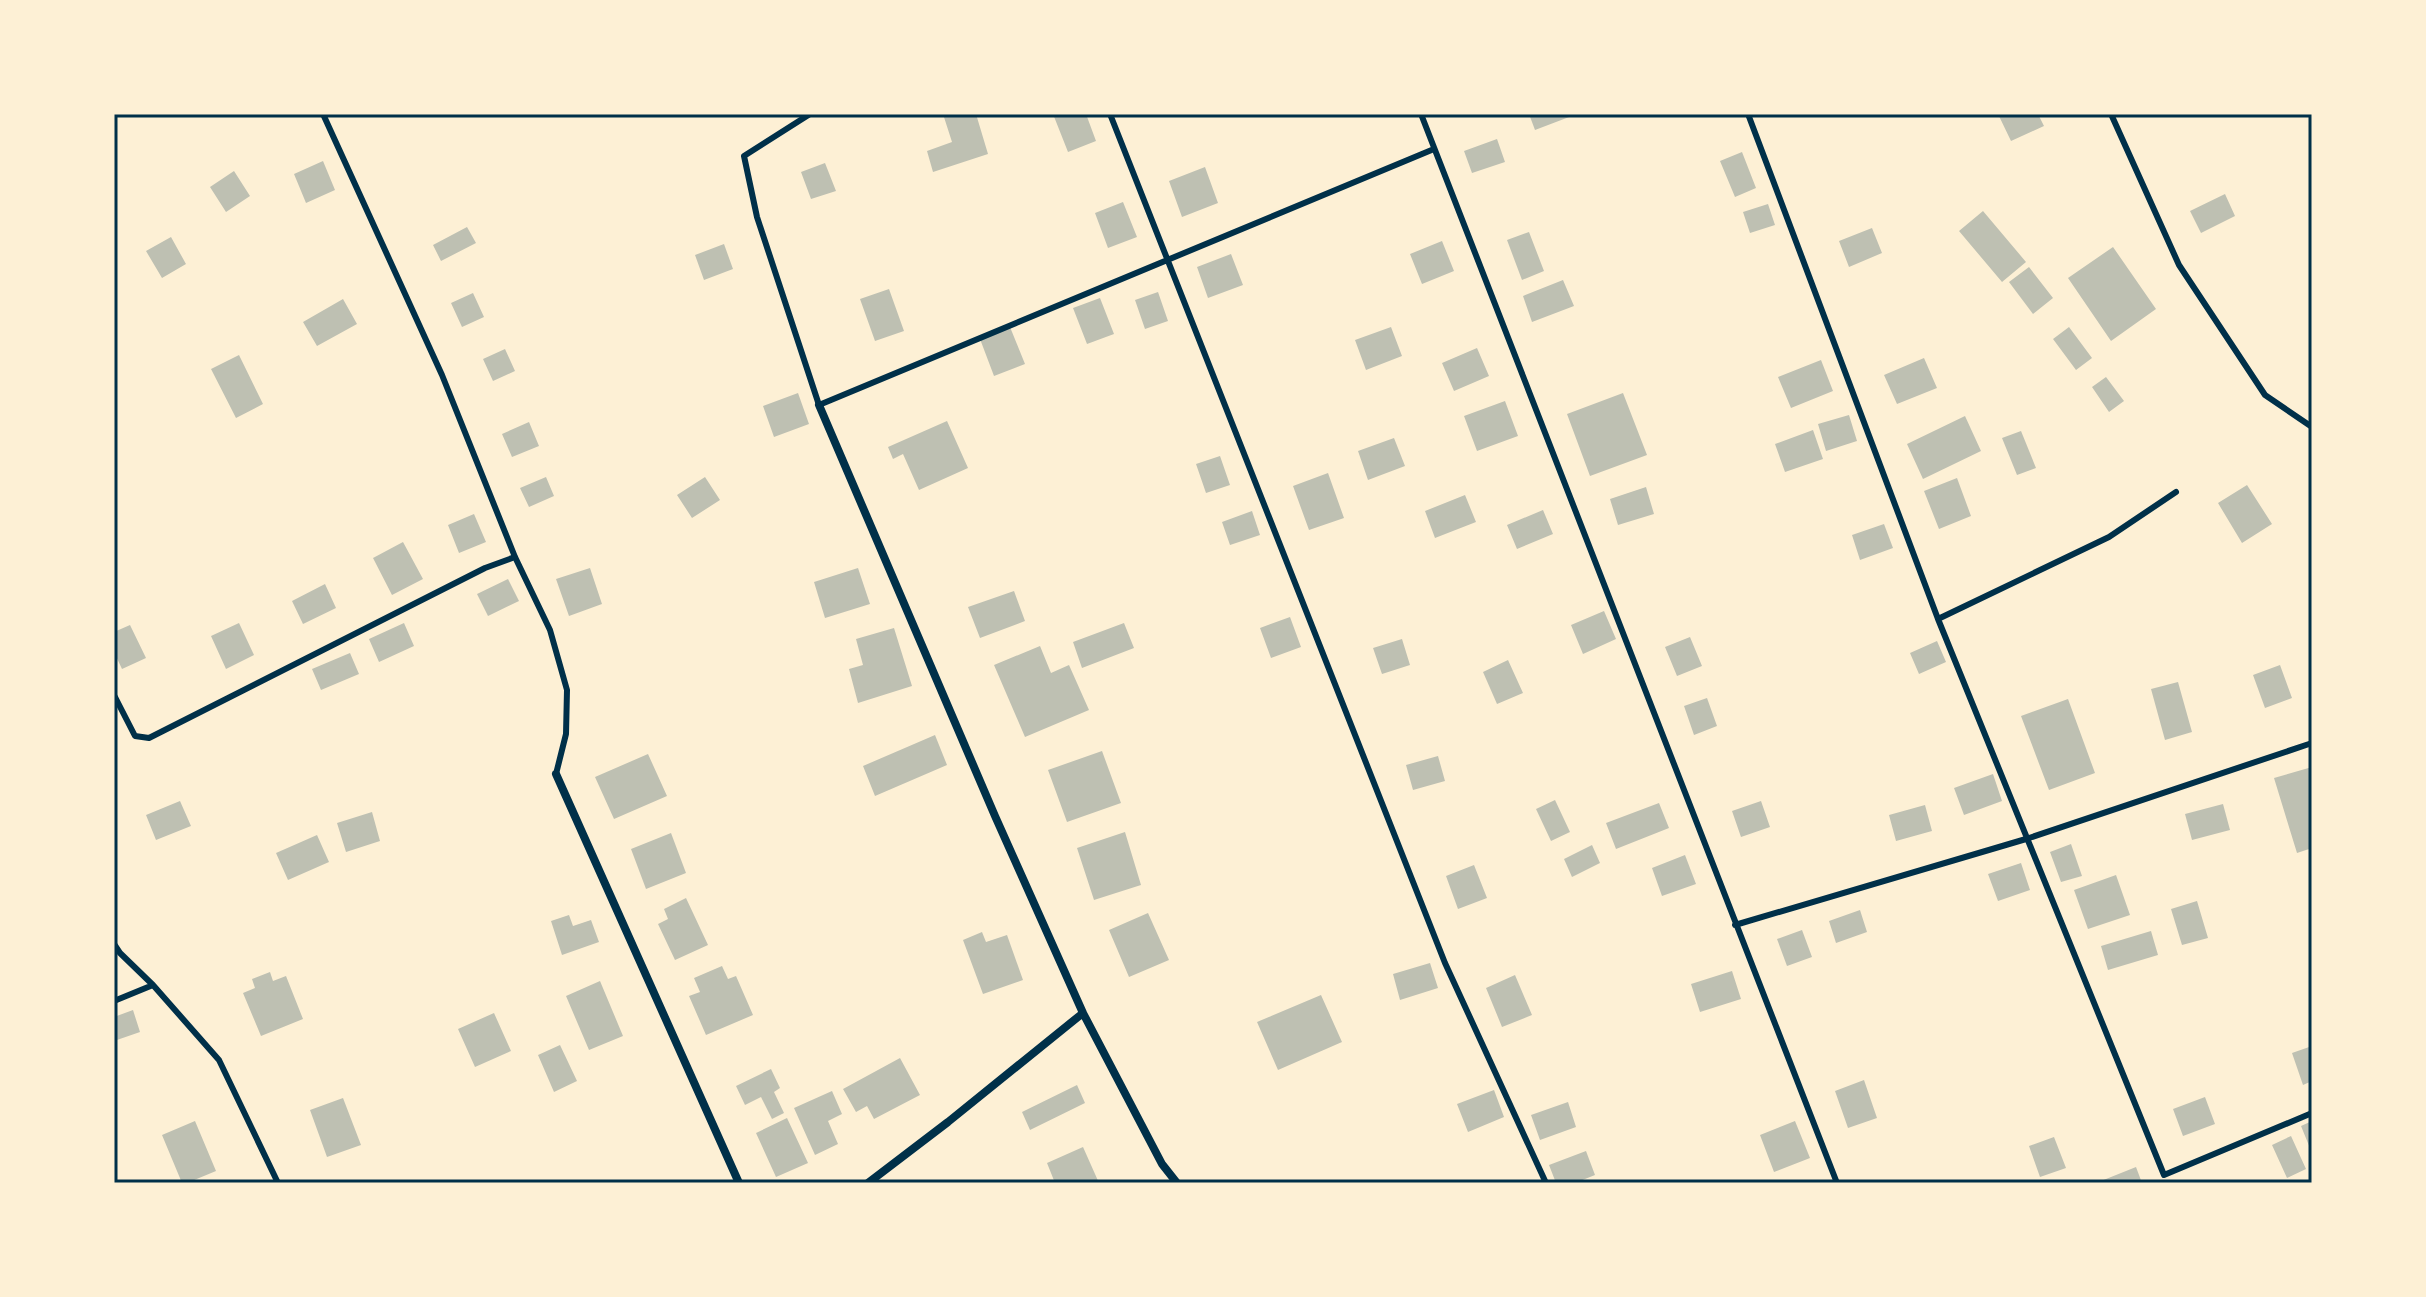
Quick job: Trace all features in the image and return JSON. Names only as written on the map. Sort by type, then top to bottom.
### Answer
[{"type":"street","points":[[819,405],[1083,1013],[1162,1164],[1177,1183]]},
{"type":"street","points":[[556,774],[739,1183]]},
{"type":"street","points":[[868,1183],[1083,1013]]},
{"type":"lane","points":[[323,114],[442,375],[515,557],[550,630],[567,690],[566,734],[556,774]]},
{"type":"lane","points":[[810,114],[744,156],[757,217],[819,405],[1434,149]]},
{"type":"lane","points":[[1110,114],[1445,963],[1546,1183]]},
{"type":"lane","points":[[1421,114],[1837,1183]]},
{"type":"lane","points":[[1748,114],[1938,619],[2164,1175],[2312,1113]]},
{"type":"lane","points":[[2111,114],[2179,265],[2265,395],[2312,427]]},
{"type":"lane","points":[[1938,619],[2109,537],[2176,492]]},
{"type":"lane","points":[[114,695],[135,736],[149,738],[485,568],[515,557]]},
{"type":"lane","points":[[1735,925],[2026,839],[2312,743]]},
{"type":"lane","points":[[114,944],[219,1060],[278,1183]]},
{"type":"lane","points":[[114,1001],[153,985]]},
{"type":"building","points":[[943,114],[976,114],[988,154],[933,172],[927,151],[952,142]]},
{"type":"building","points":[[1053,114],[1086,114],[1096,141],[1068,152]]},
{"type":"building","points":[[1529,114],[1577,114],[1535,130]]},
{"type":"building","points":[[1998,114],[2038,114],[2044,126],[2011,141]]},
{"type":"building","points":[[1497,139],[1505,162],[1472,173],[1464,151]]},
{"type":"building","points":[[1742,152],[1756,188],[1735,197],[1720,161]]},
{"type":"building","points":[[323,161],[335,190],[306,203],[294,174]]},
{"type":"building","points":[[825,163],[836,191],[811,199],[801,172]]},
{"type":"building","points":[[1205,167],[1218,203],[1182,217],[1169,181]]},
{"type":"building","points":[[234,171],[250,196],[226,212],[210,187]]},
{"type":"building","points":[[2225,194],[2235,216],[2201,233],[2190,211]]},
{"type":"building","points":[[1123,202],[1137,237],[1108,248],[1095,213]]},
{"type":"building","points":[[1768,204],[1775,225],[1750,233],[1743,212]]},
{"type":"building","points":[[1983,211],[2026,262],[2002,282],[1959,231]]},
{"type":"building","points":[[467,227],[476,243],[441,261],[433,245]]},
{"type":"building","points":[[1872,228],[1882,253],[1849,267],[1839,241]]},
{"type":"building","points":[[1529,232],[1544,271],[1522,280],[1507,240]]},
{"type":"building","points":[[171,237],[186,264],[162,278],[146,251]]},
{"type":"building","points":[[1442,241],[1454,271],[1422,284],[1410,254]]},
{"type":"building","points":[[724,244],[733,269],[704,280],[695,255]]},
{"type":"building","points":[[2113,247],[2156,309],[2111,341],[2068,278]]},
{"type":"building","points":[[1231,254],[1243,285],[1208,298],[1197,267]]},
{"type":"building","points":[[2029,267],[2053,298],[2033,314],[2009,282]]},
{"type":"building","points":[[1563,280],[1574,306],[1532,322],[1523,296]]},
{"type":"building","points":[[889,289],[904,331],[875,341],[860,299]]},
{"type":"building","points":[[1158,292],[1168,321],[1145,329],[1135,300]]},
{"type":"building","points":[[473,293],[484,317],[462,327],[451,303]]},
{"type":"building","points":[[1100,298],[1114,334],[1087,344],[1073,308]]},
{"type":"building","points":[[343,299],[357,324],[317,346],[303,322]]},
{"type":"building","points":[[1010,327],[1025,364],[994,376],[980,339]]},
{"type":"building","points":[[1391,327],[1402,356],[1366,370],[1355,340]]},
{"type":"building","points":[[2069,327],[2092,358],[2076,370],[2053,339]]},
{"type":"building","points":[[1477,348],[1489,376],[1454,391],[1442,363]]},
{"type":"building","points":[[505,349],[515,371],[493,381],[483,359]]},
{"type":"building","points":[[239,355],[263,404],[236,418],[211,369]]},
{"type":"building","points":[[1924,358],[1937,388],[1897,404],[1884,375]]},
{"type":"building","points":[[1821,360],[1833,391],[1791,408],[1778,377]]},
{"type":"building","points":[[2106,377],[2124,401],[2109,412],[2092,387]]},
{"type":"building","points":[[798,393],[809,424],[774,437],[763,406]]},
{"type":"building","points":[[1623,393],[1647,455],[1590,476],[1567,414]]},
{"type":"building","points":[[1505,401],[1518,436],[1477,451],[1464,416]]},
{"type":"building","points":[[1849,415],[1857,441],[1826,451],[1818,424]]},
{"type":"building","points":[[1965,416],[1981,451],[1923,479],[1907,444]]},
{"type":"building","points":[[947,421],[968,468],[919,490],[903,454],[893,459],[888,447]]},
{"type":"building","points":[[529,422],[539,446],[512,457],[502,434]]},
{"type":"building","points":[[1813,430],[1823,459],[1785,472],[1775,444]]},
{"type":"building","points":[[2021,431],[2036,468],[2017,475],[2002,438]]},
{"type":"building","points":[[1394,438],[1405,466],[1368,480],[1358,451]]},
{"type":"building","points":[[1220,456],[1230,485],[1206,493],[1196,464]]},
{"type":"building","points":[[1328,473],[1344,518],[1309,530],[1293,486]]},
{"type":"building","points":[[546,477],[554,496],[529,507],[520,488]]},
{"type":"building","points":[[705,477],[720,500],[692,518],[677,495]]},
{"type":"building","points":[[1957,478],[1971,516],[1939,529],[1924,491]]},
{"type":"building","points":[[2247,485],[2272,524],[2242,543],[2218,503]]},
{"type":"building","points":[[1646,487],[1654,514],[1618,525],[1610,499]]},
{"type":"building","points":[[1465,495],[1476,522],[1435,538],[1425,511]]},
{"type":"building","points":[[1543,510],[1553,534],[1517,549],[1507,525]]},
{"type":"building","points":[[1252,511],[1260,535],[1230,545],[1222,522]]},
{"type":"building","points":[[474,514],[486,542],[459,553],[448,525]]},
{"type":"building","points":[[1884,524],[1893,548],[1860,560],[1852,535]]},
{"type":"building","points":[[403,542],[423,579],[392,595],[373,558]]},
{"type":"building","points":[[590,568],[602,604],[569,616],[556,579]]},
{"type":"building","points":[[858,568],[870,604],[825,618],[814,582]]},
{"type":"building","points":[[508,579],[519,601],[488,616],[477,594]]},
{"type":"building","points":[[325,584],[336,608],[303,624],[292,601]]},
{"type":"building","points":[[1014,591],[1025,621],[980,638],[968,607]]},
{"type":"building","points":[[1604,611],[1616,639],[1583,654],[1571,625]]},
{"type":"building","points":[[1290,617],[1301,647],[1271,658],[1260,628]]},
{"type":"building","points":[[239,623],[254,655],[226,669],[211,636]]},
{"type":"building","points":[[404,623],[414,646],[379,662],[369,639]]},
{"type":"building","points":[[1124,623],[1134,648],[1082,668],[1073,642]]},
{"type":"building","points":[[130,625],[146,658],[122,669],[114,652],[114,632]]},
{"type":"building","points":[[894,628],[912,686],[858,703],[849,669],[863,665],[856,639]]},
{"type":"building","points":[[1690,637],[1702,666],[1677,676],[1665,647]]},
{"type":"building","points":[[1402,639],[1410,665],[1382,674],[1373,648]]},
{"type":"building","points":[[1937,641],[1946,662],[1919,674],[1910,653]]},
{"type":"building","points":[[1040,646],[1051,673],[1069,665],[1089,710],[1025,737],[994,665]]},
{"type":"building","points":[[350,653],[359,674],[321,690],[312,669]]},
{"type":"building","points":[[1508,660],[1523,693],[1497,704],[1483,672]]},
{"type":"building","points":[[2280,665],[2292,698],[2265,708],[2253,675]]},
{"type":"building","points":[[2178,682],[2192,732],[2165,740],[2151,689]]},
{"type":"building","points":[[1707,698],[1717,726],[1694,735],[1684,706]]},
{"type":"building","points":[[2068,699],[2095,773],[2049,790],[2021,716]]},
{"type":"building","points":[[935,735],[947,765],[875,796],[863,766]]},
{"type":"building","points":[[1102,751],[1121,803],[1067,822],[1048,770]]},
{"type":"building","points":[[648,754],[667,796],[614,819],[595,777]]},
{"type":"building","points":[[1438,756],[1445,781],[1413,790],[1406,765]]},
{"type":"building","points":[[2312,767],[2312,848],[2297,853],[2274,778]]},
{"type":"building","points":[[1993,774],[2002,801],[1964,815],[1954,788]]},
{"type":"building","points":[[1555,800],[1570,832],[1551,841],[1536,809]]},
{"type":"building","points":[[180,801],[191,826],[156,840],[146,815]]},
{"type":"building","points":[[1761,801],[1770,827],[1741,837],[1732,811]]},
{"type":"building","points":[[1659,803],[1669,828],[1616,849],[1606,823]]},
{"type":"building","points":[[2223,804],[2230,830],[2192,840],[2185,814]]},
{"type":"building","points":[[1925,805],[1932,831],[1896,841],[1889,815]]},
{"type":"building","points":[[372,812],[380,841],[346,852],[337,823]]},
{"type":"building","points":[[1125,832],[1141,885],[1094,900],[1077,848]]},
{"type":"building","points":[[671,833],[686,873],[646,889],[631,849]]},
{"type":"building","points":[[317,835],[329,862],[288,880],[276,853]]},
{"type":"building","points":[[2071,844],[2082,876],[2061,882],[2050,852]]},
{"type":"building","points":[[1592,845],[1600,863],[1572,877],[1564,859]]},
{"type":"building","points":[[1685,855],[1696,884],[1662,896],[1652,868]]},
{"type":"building","points":[[2021,863],[2030,890],[1998,901],[1988,874]]},
{"type":"building","points":[[1474,865],[1487,898],[1458,909],[1446,876]]},
{"type":"building","points":[[2116,875],[2130,915],[2088,929],[2074,890]]},
{"type":"building","points":[[686,898],[708,945],[675,960],[658,924],[668,919],[664,909]]},
{"type":"building","points":[[2197,901],[2208,938],[2182,945],[2171,909]]},
{"type":"building","points":[[1860,910],[1867,932],[1836,943],[1829,921]]},
{"type":"building","points":[[1148,913],[1169,960],[1129,977],[1109,930]]},
{"type":"building","points":[[569,915],[573,926],[591,920],[599,942],[562,955],[551,921]]},
{"type":"building","points":[[1802,930],[1812,957],[1787,966],[1777,939]]},
{"type":"building","points":[[2151,931],[2158,955],[2108,970],[2101,946]]},
{"type":"building","points":[[982,932],[986,942],[1007,935],[1023,980],[983,994],[963,940]]},
{"type":"building","points":[[1430,963],[1438,988],[1400,1000],[1393,974]]},
{"type":"building","points":[[722,966],[728,979],[736,976],[753,1015],[706,1035],[689,996],[700,992],[694,978]]},
{"type":"building","points":[[1732,971],[1741,999],[1700,1012],[1691,984]]},
{"type":"building","points":[[270,972],[273,981],[286,976],[303,1019],[261,1036],[243,993],[255,988],[252,979]]},
{"type":"building","points":[[1515,975],[1532,1015],[1502,1027],[1486,988]]},
{"type":"building","points":[[600,981],[623,1036],[589,1050],[566,996]]},
{"type":"building","points":[[1321,995],[1342,1042],[1278,1070],[1257,1022]]},
{"type":"building","points":[[133,1010],[140,1032],[114,1041],[114,1017]]},
{"type":"building","points":[[494,1013],[511,1051],[475,1067],[458,1029]]},
{"type":"building","points":[[560,1045],[577,1081],[554,1092],[538,1055]]},
{"type":"building","points":[[2312,1046],[2312,1081],[2303,1085],[2292,1053]]},
{"type":"building","points":[[900,1058],[920,1095],[874,1119],[867,1106],[856,1112],[843,1089]]},
{"type":"building","points":[[771,1069],[780,1088],[774,1092],[784,1113],[772,1119],[761,1097],[745,1105],[736,1086]]},
{"type":"building","points":[[1864,1080],[1877,1118],[1848,1128],[1835,1091]]},
{"type":"building","points":[[1077,1085],[1085,1103],[1030,1130],[1022,1112]]},
{"type":"building","points":[[1494,1090],[1504,1117],[1468,1132],[1457,1104]]},
{"type":"building","points":[[832,1091],[842,1114],[828,1121],[838,1144],[815,1155],[794,1108]]},
{"type":"building","points":[[2205,1097],[2215,1124],[2183,1136],[2173,1109]]},
{"type":"building","points":[[343,1098],[361,1145],[327,1157],[310,1110]]},
{"type":"building","points":[[1568,1102],[1576,1127],[1540,1140],[1531,1115]]},
{"type":"building","points":[[787,1118],[808,1163],[776,1177],[756,1133]]},
{"type":"building","points":[[195,1121],[216,1171],[182,1183],[162,1135]]},
{"type":"building","points":[[1795,1121],[1810,1158],[1774,1172],[1760,1135]]},
{"type":"building","points":[[2312,1121],[2312,1153],[2301,1126]]},
{"type":"building","points":[[2291,1136],[2306,1169],[2287,1178],[2272,1145]]},
{"type":"building","points":[[2054,1137],[2066,1168],[2040,1177],[2029,1146]]},
{"type":"building","points":[[1083,1147],[1099,1183],[1055,1183],[1047,1163]]},
{"type":"building","points":[[1586,1151],[1595,1175],[1575,1183],[1556,1183],[1549,1165]]},
{"type":"building","points":[[2136,1167],[2142,1183],[2096,1183]]}]
